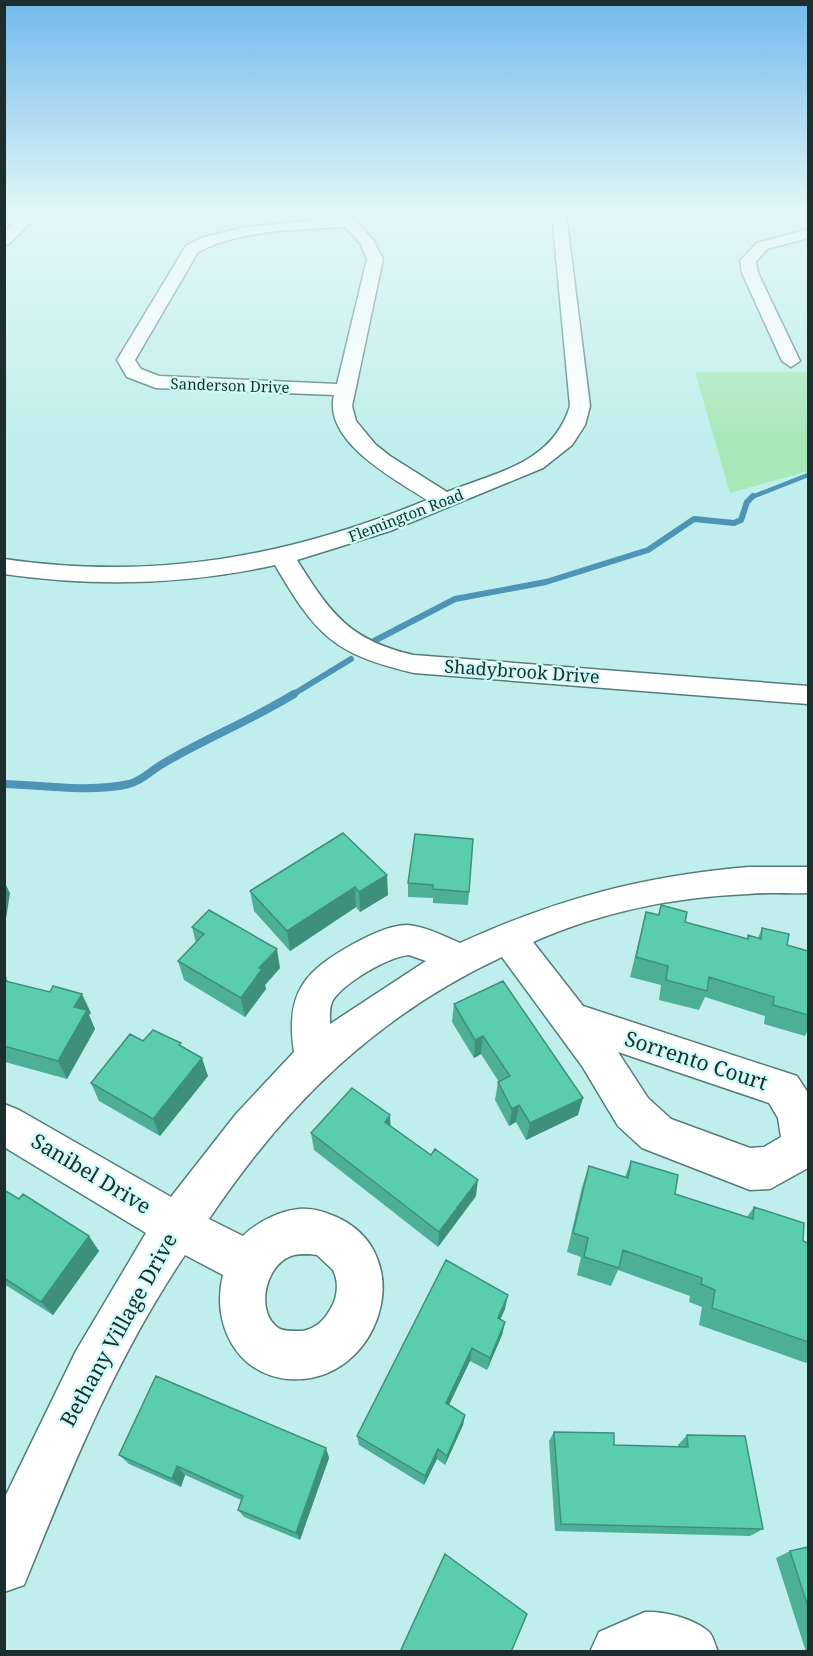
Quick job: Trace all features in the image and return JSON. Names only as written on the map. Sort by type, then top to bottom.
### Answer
[{"type":"street","name":"Sanderson Drive","points":[[167,291],[126,360],[134,373],[156,382],[346,390]]},
{"type":"street","points":[[369,291],[346,390],[343,416],[353,436],[445,501]]},
{"type":"street","name":"Flemington Road","points":[[8,571],[134,574],[197,570],[282,556],[362,534],[538,462],[565,442],[578,418],[580,406],[567,291]]},
{"type":"street","points":[[759,291],[791,361]]},
{"type":"street","name":"Shadybrook Drive","points":[[282,556],[321,619],[333,632],[367,652],[389,660],[414,664],[808,695]]},
{"type":"street","name":"Bethany Village Drive","points":[[4,1565],[33,1491],[111,1336],[177,1226],[233,1148],[315,1060],[386,1005],[462,959],[507,936],[620,898],[675,887],[754,880],[808,880]]},
{"type":"street","name":"Sorrento Court","points":[[507,936],[570,1019],[596,1053],[633,1112],[657,1134],[750,1169],[770,1168],[802,1148],[804,1135],[796,1107],[783,1089],[570,1019]]},
{"type":"street","points":[[315,1060],[310,1026],[311,1008],[315,994],[323,983],[395,941],[408,940],[462,959]]},
{"type":"street","name":"Sanibel Drive","points":[[4,1124],[177,1226],[250,1265]]},
{"type":"street","points":[[619,1652],[643,1639],[676,1643],[689,1652]]},
{"type":"green space","points":[[695,372],[808,372],[808,471],[730,493]]},
{"type":"building","points":[[343,833],[387,875],[359,892],[355,887],[287,931],[250,891]]},
{"type":"building","points":[[415,834],[473,839],[469,892],[433,889],[433,885],[408,883]]},
{"type":"building","points":[[661,905],[687,912],[685,922],[748,939],[748,935],[761,939],[762,928],[789,934],[787,945],[808,951],[808,1015],[773,1005],[774,997],[709,977],[707,991],[666,980],[668,966],[636,957],[646,912],[659,915]]},
{"type":"building","points":[[209,910],[277,949],[259,968],[262,969],[241,998],[178,961],[204,934],[192,927]]},
{"type":"building","points":[[4,977],[5,981],[50,992],[53,986],[82,994],[74,1007],[87,1010],[58,1061],[4,1046]]},
{"type":"building","points":[[503,981],[583,1098],[530,1123],[519,1105],[512,1109],[498,1082],[510,1076],[483,1036],[475,1040],[454,1004]]},
{"type":"building","points":[[153,1030],[181,1043],[179,1045],[202,1058],[153,1119],[91,1083],[130,1034],[143,1041]]},
{"type":"building","points":[[352,1088],[390,1115],[385,1122],[431,1155],[435,1149],[478,1180],[439,1232],[311,1133]]},
{"type":"building","points":[[631,1161],[678,1175],[675,1194],[753,1219],[754,1207],[804,1223],[803,1241],[808,1243],[808,1342],[712,1308],[715,1290],[701,1284],[702,1278],[623,1250],[619,1268],[584,1257],[588,1238],[573,1233],[589,1166],[628,1178]]},
{"type":"building","points":[[4,1190],[19,1199],[23,1194],[89,1236],[41,1302],[4,1278]]},
{"type":"building","points":[[446,1260],[508,1295],[498,1318],[505,1322],[490,1358],[472,1348],[446,1403],[465,1415],[447,1456],[438,1449],[425,1476],[357,1436]]},
{"type":"building","points":[[156,1376],[326,1448],[296,1533],[238,1510],[243,1496],[177,1466],[172,1479],[119,1455]]},
{"type":"building","points":[[554,1432],[614,1433],[614,1445],[688,1447],[687,1435],[745,1436],[763,1529],[561,1524]]},
{"type":"building","points":[[808,1547],[808,1607],[790,1551]]},
{"type":"building","points":[[445,1554],[527,1614],[511,1652],[400,1652]]},
{"type":"waterway","points":[[752,497],[808,475]]},
{"type":"waterway","points":[[374,641],[455,599],[546,582],[648,550],[694,519],[734,523],[741,520],[747,502],[752,497]]},
{"type":"waterway","points":[[292,695],[351,659]]},
{"type":"waterway","points":[[4,784],[83,788],[129,784],[180,754],[294,694]]}]
